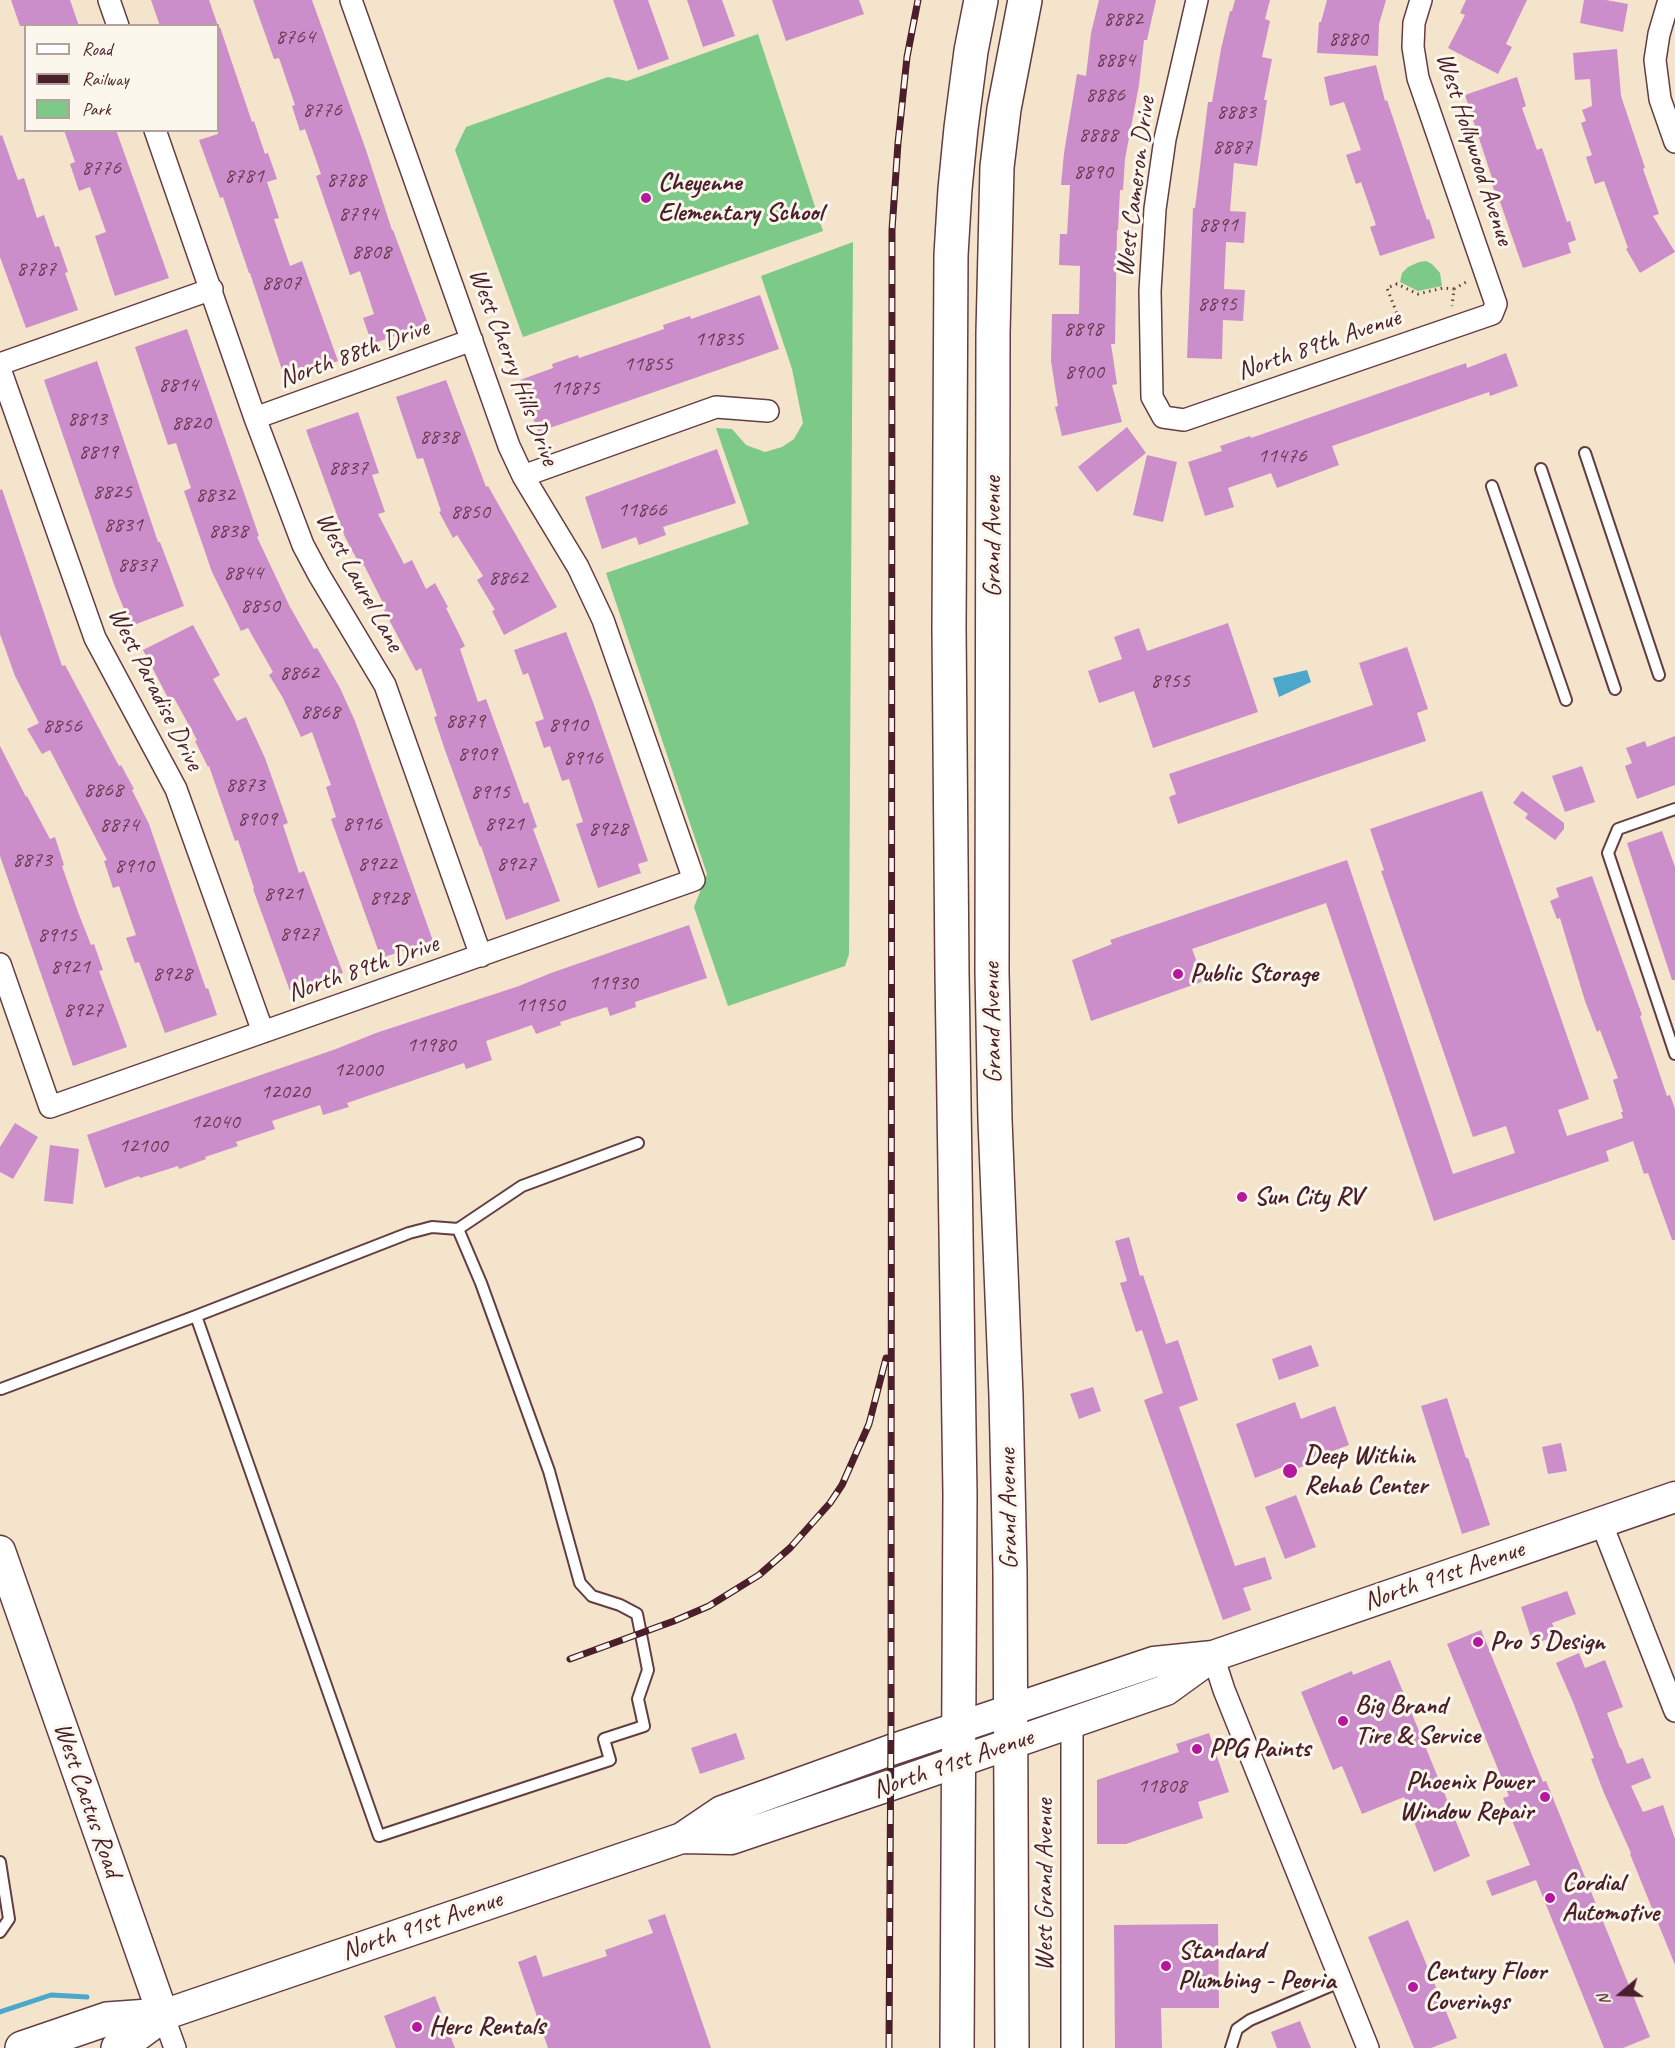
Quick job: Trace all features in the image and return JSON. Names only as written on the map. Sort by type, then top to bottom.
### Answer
[{"type":"highway","name":"Grand Avenue","points":[[957,2048],[960,1483],[952,973],[950,628],[952,233],[961,128],[971,51],[981,0]]},
{"type":"highway","name":"Grand Avenue","points":[[1011,2048],[1010,1548],[992,972],[993,333],[997,167],[1004,109],[1025,0]]},
{"type":"highway","points":[[950,628],[993,627]]},
{"type":"highway","points":[[952,973],[992,972]]},
{"type":"highway","points":[[22,2048],[107,2019],[163,2015]]},
{"type":"highway","points":[[118,2048],[163,2015]]},
{"type":"main road","name":"North 91st Avenue","points":[[163,2015],[682,1838],[722,1810],[1010,1710],[1154,1662],[1213,1656],[1675,1497]]},
{"type":"main road","name":"West Cactus Road","points":[[0,1551],[163,2015]]},
{"type":"main road","name":"North 91st Avenue","points":[[682,1838],[731,1839],[1072,1723],[1166,1690],[1213,1656]]},
{"type":"street","points":[[109,0],[117,24]]},
{"type":"street","name":"West Cherry Hills Drive","points":[[351,0],[509,446],[523,476],[578,567],[603,620],[694,880]]},
{"type":"street","name":"West Cameron Drive","points":[[1163,417],[1152,397],[1150,291],[1155,209],[1165,139],[1197,0]]},
{"type":"street","name":"West Hollywood Avenue","points":[[1421,0],[1414,23],[1413,47],[1418,78],[1496,304],[1492,314]]},
{"type":"street","points":[[1669,0],[1659,34],[1655,60],[1660,99],[1675,142]]},
{"type":"street","name":"West Laurel Lane","points":[[156,132],[255,418],[303,545],[385,685],[482,956]]},
{"type":"street","points":[[0,364],[212,289]]},
{"type":"street","name":"North 89th Avenue","points":[[1163,417],[1184,420],[1492,314]]},
{"type":"street","name":"North 88th Drive","points":[[255,418],[472,340]]},
{"type":"street","name":"West Paradise Drive","points":[[0,369],[95,638],[176,789],[263,1032]]},
{"type":"street","points":[[523,476],[716,407],[768,411]]},
{"type":"street","name":"North 89th Drive","points":[[0,964],[50,1107],[694,880]]},
{"type":"street","points":[[1601,1522],[1671,1687],[1675,1711]]},
{"type":"street","points":[[1213,1656],[1224,1690],[1368,2048]]},
{"type":"street","name":"West Grand Avenue","points":[[1072,1723],[1072,2048]]},
{"type":"street","name":"West Cactus Road","points":[[163,2015],[175,2048]]},
{"type":"lane","points":[[1586,453],[1659,675]]},
{"type":"lane","points":[[1542,469],[1615,689]]},
{"type":"lane","points":[[1492,486],[1566,700]]},
{"type":"lane","points":[[1675,809],[1618,829],[1608,853],[1675,1054]]},
{"type":"lane","points":[[1,1389],[409,1233],[432,1227],[458,1229],[522,1186],[638,1143]]},
{"type":"lane","points":[[196,1316],[379,1836],[610,1760],[604,1739],[644,1726],[638,1699],[648,1670],[637,1614],[620,1605],[592,1596],[580,1583],[549,1471],[481,1283],[458,1229]]},
{"type":"lane","points":[[0,1862],[9,1919],[0,1932]]},
{"type":"lane","points":[[1231,2048],[1237,2029],[1250,2020],[1342,1981]]},
{"type":"path","points":[[1406,344],[1387,288],[1400,284],[1418,294],[1443,288],[1454,289],[1468,280],[1472,287]]},
{"type":"path","points":[[1454,289],[1452,309],[1458,307]]},
{"type":"green space","points":[[758,34],[823,231],[523,337],[455,150],[466,127],[608,77],[627,81]]},
{"type":"green space","points":[[853,242],[849,954],[845,966],[728,1006],[694,907],[707,874],[606,573],[749,524],[716,428],[732,429],[746,445],[765,452],[782,447],[794,439],[803,423],[792,369],[761,276]]},
{"type":"green space","points":[[1426,261],[1440,273],[1442,286],[1418,291],[1400,282],[1402,273],[1408,267]]},
{"type":"water","points":[[1307,670],[1311,682],[1279,697],[1273,678]]},
{"type":"building","points":[[11,0],[70,0],[78,24],[24,24],[20,26]]},
{"type":"building","points":[[151,0],[209,0],[217,24],[159,24]]},
{"type":"building","points":[[253,0],[312,0],[392,230],[428,324],[372,344],[363,318],[374,314],[360,271],[350,275],[316,176],[321,174],[305,129],[300,131],[292,106],[295,105],[279,58],[274,59]]},
{"type":"building","points":[[613,0],[648,0],[669,59],[638,70]]},
{"type":"building","points":[[687,0],[722,0],[735,36],[703,47]]},
{"type":"building","points":[[772,0],[859,0],[864,14],[786,41]]},
{"type":"building","points":[[1099,0],[1156,0],[1147,40],[1144,40],[1139,85],[1125,159],[1123,190],[1120,190],[1115,344],[1111,344],[1117,384],[1112,385],[1122,422],[1062,436],[1055,407],[1058,406],[1051,361],[1052,314],[1079,314],[1080,266],[1059,265],[1060,234],[1067,234],[1070,185],[1061,185],[1077,74],[1086,76],[1091,33]]},
{"type":"building","points":[[1235,0],[1270,0],[1265,19],[1270,21],[1262,57],[1272,59],[1264,100],[1267,100],[1257,166],[1234,163],[1230,211],[1246,212],[1244,243],[1226,242],[1224,289],[1245,290],[1243,321],[1223,320],[1222,359],[1187,358],[1193,208],[1195,208],[1208,102],[1212,102],[1221,49]]},
{"type":"building","points":[[1327,0],[1386,0],[1379,24],[1378,56],[1317,53],[1319,22],[1321,22]]},
{"type":"building","points":[[1466,0],[1527,0],[1506,44],[1512,47],[1498,74],[1448,48],[1465,15],[1460,13]]},
{"type":"building","points":[[1584,0],[1606,0],[1628,4],[1623,32],[1580,23]]},
{"type":"building","points":[[219,28],[252,122],[254,121],[265,154],[268,153],[277,179],[267,182],[279,218],[274,219],[290,266],[302,261],[338,361],[285,379],[223,197],[220,198],[199,140],[219,132]]},
{"type":"building","points":[[1617,49],[1621,96],[1659,214],[1653,216],[1675,252],[1640,273],[1626,249],[1628,248],[1604,181],[1595,184],[1586,157],[1592,155],[1581,123],[1586,121],[1582,110],[1592,106],[1590,79],[1575,80],[1573,53]]},
{"type":"building","points":[[1376,65],[1385,101],[1387,100],[1435,238],[1380,256],[1370,227],[1376,225],[1361,182],[1356,184],[1346,155],[1361,150],[1344,102],[1330,106],[1324,77]]},
{"type":"building","points":[[1517,77],[1526,106],[1522,108],[1537,150],[1542,148],[1567,222],[1570,221],[1576,240],[1568,243],[1571,253],[1523,268],[1498,196],[1496,196],[1465,95]]},
{"type":"building","points":[[65,132],[117,132],[169,278],[115,296],[95,236],[106,232],[90,187],[79,191],[70,164],[75,162]]},
{"type":"building","points":[[2,135],[18,180],[24,178],[37,218],[44,215],[55,247],[59,246],[68,272],[65,273],[78,310],[26,328],[0,257],[0,136]]},
{"type":"building","points":[[760,295],[779,349],[538,432],[520,380],[553,368],[552,364],[578,355],[579,358],[664,329],[663,325],[690,316],[691,319]]},
{"type":"building","points":[[187,329],[259,536],[257,537],[290,607],[340,688],[355,721],[433,941],[381,958],[331,819],[336,817],[326,787],[331,785],[312,732],[301,737],[283,698],[269,675],[273,672],[248,628],[241,631],[212,572],[184,491],[191,488],[176,443],[168,445],[135,347]]},
{"type":"building","points":[[1506,353],[1518,386],[1490,396],[1489,392],[1332,446],[1339,465],[1277,488],[1271,473],[1228,488],[1234,507],[1205,516],[1188,462],[1222,451],[1220,446],[1250,436],[1251,438],[1466,363],[1467,368]]},
{"type":"building","points":[[97,361],[158,542],[160,542],[184,606],[131,626],[115,587],[44,380]]},
{"type":"building","points":[[446,380],[486,487],[488,486],[557,607],[504,635],[492,611],[495,610],[477,580],[483,576],[457,535],[453,538],[439,512],[441,511],[423,458],[417,459],[396,397]]},
{"type":"building","points":[[358,412],[379,473],[372,475],[385,512],[378,514],[404,564],[412,560],[426,589],[435,583],[448,607],[446,608],[465,646],[460,649],[478,702],[486,699],[524,804],[528,802],[537,827],[533,829],[560,901],[506,920],[445,750],[434,717],[437,716],[421,668],[416,671],[384,610],[386,609],[364,565],[361,567],[345,537],[306,430]]},
{"type":"building","points":[[1127,427],[1146,453],[1097,492],[1078,467]]},
{"type":"building","points":[[717,449],[736,503],[663,527],[666,535],[639,545],[636,537],[602,549],[585,497]]},
{"type":"building","points":[[1147,455],[1177,462],[1163,522],[1133,515]]},
{"type":"building","points":[[2,489],[62,666],[65,665],[119,766],[121,765],[134,789],[132,790],[149,824],[217,1015],[165,1033],[139,962],[135,963],[126,938],[136,935],[119,886],[113,888],[104,861],[107,860],[50,750],[42,754],[27,729],[39,723],[15,676],[0,634],[0,490]]},
{"type":"building","points":[[1228,623],[1258,712],[1153,748],[1134,691],[1099,703],[1088,671],[1122,659],[1114,637],[1139,628],[1147,651]]},
{"type":"building","points":[[193,625],[220,675],[213,679],[237,721],[246,717],[265,758],[288,823],[283,825],[299,873],[304,871],[343,973],[290,991],[238,840],[235,841],[209,766],[174,698],[169,700],[143,650]]},
{"type":"building","points":[[566,632],[593,702],[648,861],[638,864],[641,873],[598,888],[576,824],[583,822],[569,779],[562,781],[550,746],[544,748],[535,722],[544,719],[528,673],[523,675],[514,650]]},
{"type":"building","points":[[1407,647],[1428,709],[1417,713],[1426,741],[1178,824],[1169,797],[1176,794],[1169,774],[1373,705],[1359,663]]},
{"type":"building","points":[[1675,736],[1675,785],[1637,799],[1625,766],[1632,763],[1626,748],[1645,741],[1647,747]]},
{"type":"building","points":[[0,746],[50,839],[55,837],[64,865],[62,866],[91,945],[94,944],[103,970],[99,971],[127,1047],[73,1066],[0,856]]},
{"type":"building","points":[[1582,766],[1595,802],[1565,812],[1552,776]]},
{"type":"building","points":[[1482,791],[1589,1099],[1558,1110],[1567,1136],[1623,1118],[1613,1080],[1618,1078],[1600,1030],[1597,1032],[1585,1001],[1560,918],[1557,919],[1550,901],[1559,897],[1556,888],[1592,876],[1642,1015],[1640,1016],[1667,1096],[1670,1095],[1675,1109],[1675,1240],[1672,1240],[1648,1173],[1644,1174],[1633,1141],[1606,1151],[1609,1161],[1434,1221],[1326,903],[1192,949],[1204,981],[1091,1021],[1072,960],[1112,944],[1110,940],[1347,860],[1453,1174],[1515,1153],[1506,1126],[1473,1137],[1381,871],[1384,870],[1370,829]]},
{"type":"building","points":[[1522,791],[1564,823],[1564,829],[1555,840],[1525,818],[1528,814],[1513,803]]},
{"type":"building","points":[[1662,831],[1675,867],[1675,980],[1672,980],[1627,843]]},
{"type":"building","points":[[689,925],[707,978],[635,1002],[636,1007],[610,1016],[607,1007],[560,1022],[561,1025],[536,1034],[532,1025],[486,1041],[492,1060],[466,1069],[464,1063],[347,1103],[349,1107],[323,1115],[320,1105],[272,1121],[275,1129],[236,1142],[238,1146],[205,1157],[206,1159],[179,1169],[178,1166],[140,1178],[139,1176],[105,1188],[87,1135]]},
{"type":"building","points":[[15,1123],[38,1137],[13,1179],[0,1172],[0,1147]]},
{"type":"building","points":[[50,1145],[79,1149],[73,1204],[44,1201]]},
{"type":"building","points":[[1129,1237],[1140,1276],[1143,1275],[1166,1344],[1178,1340],[1198,1400],[1179,1407],[1235,1566],[1265,1557],[1272,1579],[1243,1588],[1251,1610],[1223,1620],[1144,1400],[1163,1393],[1142,1330],[1136,1332],[1120,1283],[1127,1281],[1115,1241]]},
{"type":"building","points":[[1311,1345],[1319,1366],[1279,1380],[1272,1359]]},
{"type":"building","points":[[1093,1387],[1101,1411],[1079,1419],[1070,1394]]},
{"type":"building","points":[[1447,1398],[1490,1525],[1462,1534],[1421,1406]]},
{"type":"building","points":[[1295,1402],[1301,1419],[1335,1406],[1349,1445],[1314,1458],[1316,1462],[1290,1471],[1288,1465],[1255,1478],[1236,1424]]},
{"type":"building","points":[[1561,1443],[1567,1471],[1548,1474],[1542,1447]]},
{"type":"building","points":[[1296,1495],[1316,1547],[1285,1559],[1265,1507]]},
{"type":"building","points":[[1567,1591],[1576,1614],[1552,1623],[1557,1636],[1533,1644],[1521,1607]]},
{"type":"building","points":[[1481,1630],[1543,1782],[1546,1781],[1650,2037],[1623,2048],[1604,2048],[1536,1880],[1492,1896],[1486,1881],[1530,1865],[1503,1798],[1509,1796],[1447,1644]]},
{"type":"building","points":[[1579,1653],[1585,1668],[1605,1660],[1623,1707],[1607,1713],[1620,1748],[1627,1764],[1643,1758],[1651,1778],[1631,1786],[1643,1812],[1663,1805],[1675,1839],[1675,1965],[1631,1853],[1604,1793],[1591,1759],[1594,1758],[1556,1663]]},
{"type":"building","points":[[1390,1660],[1470,1856],[1434,1872],[1404,1797],[1362,1814],[1342,1766],[1333,1770],[1301,1692],[1352,1671],[1353,1675]]},
{"type":"building","points":[[736,1733],[745,1759],[700,1774],[691,1748]]},
{"type":"building","points":[[1209,1733],[1229,1792],[1198,1802],[1203,1818],[1126,1844],[1097,1844],[1097,1780],[1179,1752],[1176,1744]]},
{"type":"building","points":[[665,1914],[711,2048],[548,2048],[518,1962],[536,1955],[543,1977],[607,1956],[605,1950],[653,1933],[648,1920]]},
{"type":"building","name":"Century Floor Coverings","points":[[1408,1920],[1457,2038],[1431,2048],[1414,2048],[1368,1937]]},
{"type":"building","name":"Standard Plumbing - Peoria","points":[[1218,1924],[1219,2008],[1161,2008],[1162,2048],[1115,2048],[1114,1925]]},
{"type":"building","name":"Herc Rentals","points":[[435,1996],[455,2048],[396,2048],[384,2016]]},
{"type":"building","points":[[1300,2021],[1311,2048],[1277,2048],[1271,2032]]},
{"type":"waterway","points":[[0,2012],[51,1995],[87,1997]]},
{"type":"railway","points":[[889,2048],[892,230],[907,57],[918,0]]},
{"type":"railway","points":[[570,1659],[709,1606],[759,1575],[790,1548],[830,1503],[842,1485],[869,1424],[886,1358]]},
{"type":"place","name":"Cheyenne Elementary School","points":[[646,198]]},
{"type":"place","name":"Public Storage","points":[[1178,974]]},
{"type":"place","name":"Sun City RV","points":[[1242,1197]]},
{"type":"place","name":"Deep Within Rehab Center","points":[[1290,1471]]},
{"type":"place","name":"Pro 5 Design","points":[[1478,1642]]},
{"type":"place","name":"Big Brand Tire & Service","points":[[1343,1721]]},
{"type":"place","name":"PPG Paints","points":[[1197,1749]]},
{"type":"place","name":"Phoenix Power Window Repair","points":[[1545,1797]]},
{"type":"place","name":"Cordial Automotive","points":[[1550,1898]]},
{"type":"place","name":"Standard Plumbing - Peoria","points":[[1166,1966]]},
{"type":"place","name":"Century Floor Coverings","points":[[1413,1987]]},
{"type":"place","name":"Herc Rentals","points":[[417,2027]]}]
